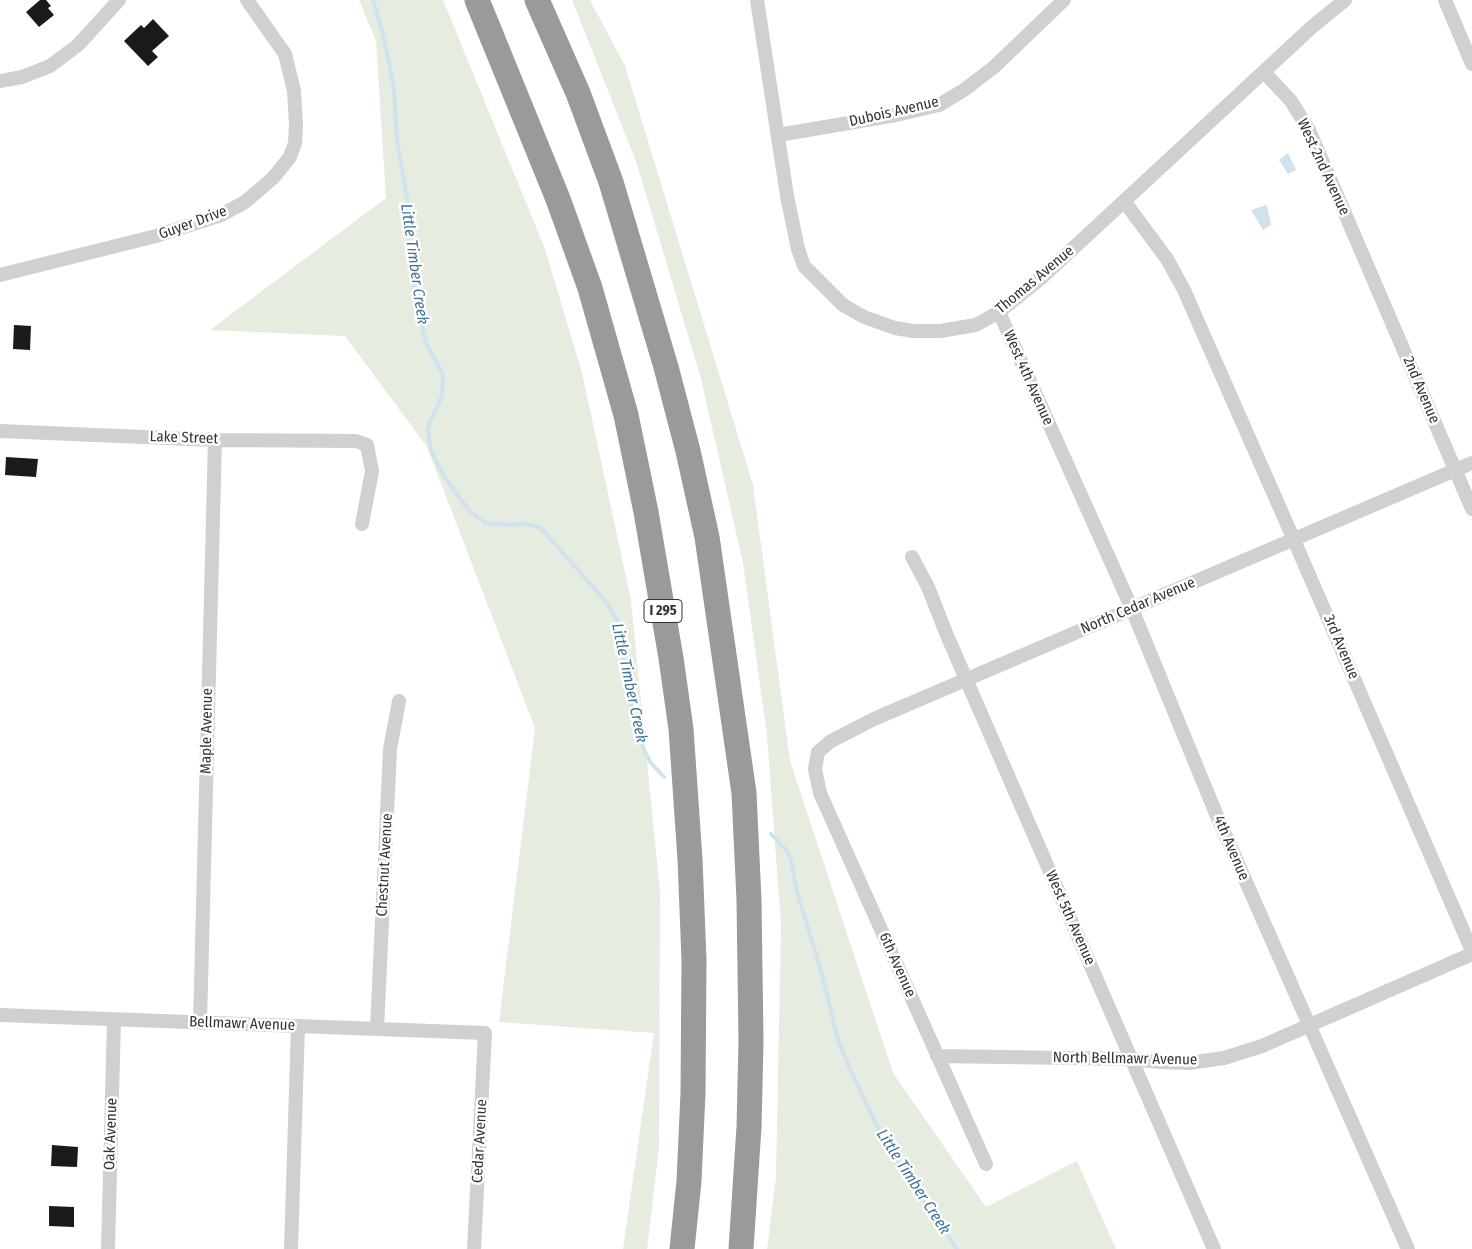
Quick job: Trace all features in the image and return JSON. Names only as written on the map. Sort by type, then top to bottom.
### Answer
[{"type":"highway","name":"I 295","points":[[478,0],[558,199],[590,288],[628,425],[646,512],[671,658],[681,729],[690,859],[694,960],[689,1181],[682,1249]]},
{"type":"highway","points":[[537,0],[578,94],[614,191],[666,367],[688,451],[707,537],[744,793],[749,900],[751,1041],[750,1118],[741,1249]]},
{"type":"street","points":[[0,81],[22,77],[50,66],[78,45],[119,0]]},
{"type":"street","name":"Guyer Drive","points":[[0,275],[156,236],[221,215],[245,202],[273,178],[290,157],[295,143],[294,91],[286,54],[248,0]]},
{"type":"street","name":"Thomas Avenue","points":[[757,0],[789,205],[798,249],[804,266],[843,305],[864,317],[895,328],[914,331],[940,331],[976,325],[999,312],[1040,279],[1313,26],[1345,0]]},
{"type":"street","name":"Dubois Avenue","points":[[778,135],[896,115],[939,105],[964,90],[994,67],[1064,0]]},
{"type":"street","points":[[1445,0],[1472,64]]},
{"type":"street","name":"West 2nd Avenue","points":[[1264,72],[1290,101],[1309,130],[1370,271]]},
{"type":"street","name":"3rd Avenue","points":[[1124,201],[1167,259],[1209,344],[1472,952]]},
{"type":"street","name":"2nd Avenue","points":[[1370,271],[1472,509]]},
{"type":"street","name":"West 4th Avenue","points":[[999,312],[1058,445]]},
{"type":"street","name":"Lake Street","points":[[0,432],[215,440],[356,441],[367,445],[372,471],[362,524]]},
{"type":"street","name":"Maple Avenue","points":[[200,1023],[215,440]]},
{"type":"street","name":"4th Avenue","points":[[1058,445],[1132,609],[1217,816],[1308,1026],[1408,1249]]},
{"type":"street","name":"North Cedar Avenue","points":[[816,763],[818,752],[831,740],[874,719],[1472,463]]},
{"type":"street","name":"West 5th Avenue","points":[[912,557],[928,587],[936,611],[1214,1249]]},
{"type":"street","name":"Chestnut Avenue","points":[[378,1030],[390,749],[399,701]]},
{"type":"street","name":"6th Avenue","points":[[816,763],[815,769],[820,793],[986,1164]]},
{"type":"street","name":"North Bellmawr Avenue","points":[[937,1056],[1132,1059],[1189,1063],[1224,1058],[1262,1046],[1472,952]]},
{"type":"street","name":"Bellmawr Avenue","points":[[0,1015],[485,1033]]},
{"type":"street","name":"Oak Avenue","points":[[108,1249],[114,1020]]},
{"type":"street","points":[[291,1249],[298,1026]]},
{"type":"street","name":"Cedar Avenue","points":[[474,1249],[485,1033]]},
{"type":"shaded area","points":[[359,0],[443,0],[545,249],[582,373],[631,600],[660,893],[659,1148],[647,1249],[623,1249],[654,1033],[499,1022],[535,728],[427,447],[345,336],[210,330],[386,198],[376,41]]},
{"type":"shaded area","points":[[572,0],[590,0],[625,66],[753,485],[790,761],[893,1073],[986,1207],[1077,1161],[1116,1249],[767,1249],[776,1177],[781,924],[767,735],[743,563],[701,379],[637,164]]},
{"type":"water","points":[[1288,153],[1296,170],[1288,174],[1279,160]]},
{"type":"water","points":[[1267,205],[1271,225],[1263,230],[1251,210]]},
{"type":"building","points":[[40,0],[46,0],[51,6],[48,8],[54,15],[39,27],[26,12]]},
{"type":"building","points":[[153,19],[169,36],[152,51],[158,57],[148,66],[124,41],[141,25],[144,28]]},
{"type":"building","points":[[14,325],[31,326],[30,350],[13,349]]},
{"type":"building","points":[[6,457],[38,459],[36,477],[5,475]]},
{"type":"building","points":[[52,1145],[78,1147],[77,1167],[51,1166]]},
{"type":"building","points":[[49,1206],[74,1207],[74,1227],[49,1226]]},
{"type":"waterway","name":"Little Timber Creek","points":[[373,0],[384,38],[394,88],[397,140],[408,205],[410,252],[416,298],[426,343],[443,374],[442,396],[428,430],[431,451],[444,476],[467,508],[478,518],[486,523],[525,524],[541,528],[607,603],[617,620],[634,722],[640,741],[650,762],[664,777]]},
{"type":"waterway","name":"Little Timber Creek","points":[[771,834],[787,851],[791,861],[797,891],[823,978],[838,1040],[851,1071],[884,1141],[957,1249]]}]
